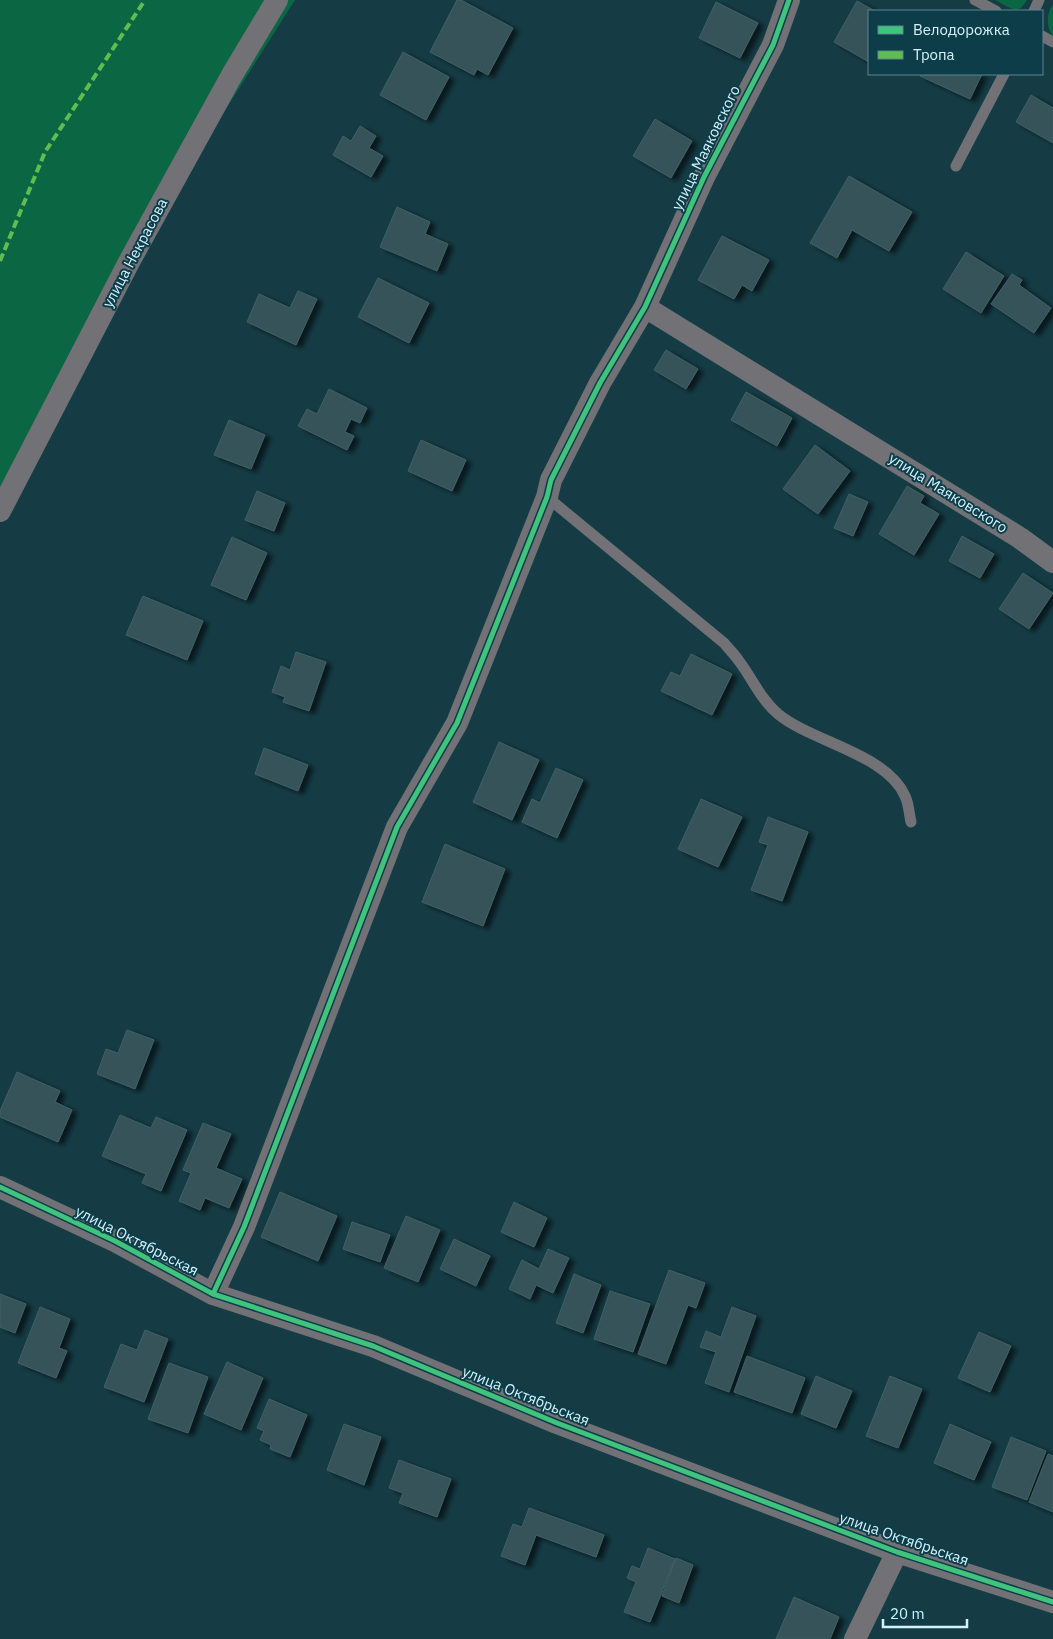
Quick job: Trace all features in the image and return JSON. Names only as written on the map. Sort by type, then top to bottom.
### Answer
[{"type":"street","name":"улица Некрасова","points":[[0,511],[129,262],[232,75],[277,0]]},
{"type":"street","name":"улица Маяковского","points":[[790,0],[773,45],[704,177],[645,306],[1020,538],[1053,562]]},
{"type":"street","points":[[214,1294],[244,1227],[397,827],[457,723],[560,460],[600,383],[645,306]]},
{"type":"street","name":"улица Октябрьская","points":[[0,1186],[115,1242],[214,1294],[373,1346],[557,1423],[897,1552],[1053,1602]]},
{"type":"street","points":[[855,1639],[897,1552]]},
{"type":"lane","points":[[975,0],[994,10]]},
{"type":"lane","points":[[956,166],[1003,75]]},
{"type":"lane","points":[[547,497],[724,643],[739,660],[764,698],[778,714],[802,729],[870,762],[892,778],[906,798],[911,822]]},
{"type":"green space","points":[[0,0],[295,0],[129,262],[0,516]]},
{"type":"green space","points":[[995,0],[1027,0],[1022,7],[1014,10]]},
{"type":"green space","points":[[1053,5],[1053,36],[1049,29],[1048,20],[1049,12]]},
{"type":"building","points":[[457,0],[461,0],[513,28],[488,75],[477,69],[474,75],[430,52]]},
{"type":"building","points":[[857,1],[873,10],[868,10],[868,61],[834,42]]},
{"type":"building","points":[[716,2],[758,23],[740,58],[699,38]]},
{"type":"building","points":[[403,52],[449,77],[426,120],[380,95]]},
{"type":"building","points":[[920,75],[982,75],[970,99]]},
{"type":"building","points":[[1031,95],[1053,108],[1053,143],[1016,122]]},
{"type":"building","points":[[655,119],[692,141],[671,178],[633,156]]},
{"type":"building","points":[[360,126],[376,136],[369,148],[383,156],[371,177],[333,155],[343,136],[351,141]]},
{"type":"building","points":[[849,176],[912,212],[889,251],[852,230],[837,258],[810,243]]},
{"type":"building","points":[[397,207],[430,222],[425,234],[448,244],[437,271],[380,247]]},
{"type":"building","points":[[722,236],[769,260],[752,291],[742,285],[734,299],[698,280]]},
{"type":"building","points":[[966,252],[1004,276],[981,313],[943,289]]},
{"type":"building","points":[[1012,274],[1022,280],[1019,285],[1051,308],[1034,333],[991,304]]},
{"type":"building","points":[[378,278],[429,303],[409,343],[358,317]]},
{"type":"building","points":[[298,291],[317,299],[296,345],[247,322],[259,294],[290,308]]},
{"type":"building","points":[[666,350],[698,369],[686,389],[654,370]]},
{"type":"building","points":[[329,389],[367,408],[360,423],[351,419],[345,432],[354,436],[347,450],[298,426],[307,409],[317,414]]},
{"type":"building","points":[[746,392],[792,418],[777,446],[731,420]]},
{"type":"building","points":[[229,420],[265,435],[251,469],[214,455]]},
{"type":"building","points":[[421,440],[466,460],[452,491],[408,471]]},
{"type":"building","points":[[815,445],[850,471],[818,514],[783,489]]},
{"type":"building","points":[[907,486],[924,496],[920,503],[939,514],[914,555],[879,534]]},
{"type":"building","points":[[257,491],[285,503],[274,531],[245,520]]},
{"type":"building","points":[[849,494],[868,502],[853,536],[834,528]]},
{"type":"building","points":[[962,536],[994,554],[980,578],[949,561]]},
{"type":"building","points":[[232,537],[267,553],[246,600],[211,585]]},
{"type":"building","points":[[1023,573],[1053,593],[1029,629],[999,609]]},
{"type":"building","points":[[143,596],[203,621],[187,660],[126,635]]},
{"type":"building","points":[[296,652],[326,662],[309,711],[283,702],[285,697],[272,692],[281,666],[290,670]]},
{"type":"building","points":[[691,654],[732,674],[712,715],[661,691],[671,672],[680,676]]},
{"type":"building","points":[[499,742],[539,760],[512,820],[473,802]]},
{"type":"building","points":[[264,748],[308,765],[298,791],[255,774]]},
{"type":"building","points":[[556,768],[583,780],[557,838],[522,822],[532,799],[540,803]]},
{"type":"building","points":[[701,799],[742,817],[718,867],[678,849]]},
{"type":"building","points":[[768,817],[808,832],[782,901],[751,890],[768,845],[759,842]]},
{"type":"building","points":[[445,844],[505,869],[483,926],[422,902]]},
{"type":"building","points":[[127,1030],[154,1040],[135,1089],[97,1074],[106,1049],[118,1053]]},
{"type":"building","points":[[17,1072],[60,1091],[55,1102],[72,1110],[58,1142],[0,1117],[0,1111]]},
{"type":"building","points":[[120,1115],[151,1128],[156,1117],[187,1130],[161,1191],[142,1183],[146,1174],[102,1156]]},
{"type":"building","points":[[203,1123],[231,1134],[216,1168],[242,1179],[229,1208],[205,1198],[200,1210],[179,1201],[191,1173],[183,1170]]},
{"type":"building","points":[[280,1192],[337,1216],[318,1261],[261,1237]]},
{"type":"building","points":[[514,1202],[547,1218],[534,1247],[501,1232]]},
{"type":"building","points":[[406,1216],[440,1230],[418,1282],[384,1268]]},
{"type":"building","points":[[352,1222],[390,1235],[380,1262],[343,1249]]},
{"type":"building","points":[[454,1239],[490,1256],[476,1286],[440,1269]]},
{"type":"building","points":[[548,1249],[569,1258],[553,1293],[536,1285],[530,1299],[509,1289],[522,1260],[539,1269]]},
{"type":"building","points":[[669,1270],[705,1283],[696,1308],[688,1305],[666,1364],[638,1354]]},
{"type":"building","points":[[574,1274],[601,1285],[583,1333],[556,1323]]},
{"type":"building","points":[[610,1291],[650,1304],[633,1352],[594,1339]]},
{"type":"building","points":[[0,1294],[26,1304],[15,1333],[0,1327]]},
{"type":"building","points":[[40,1307],[70,1319],[59,1348],[67,1351],[56,1378],[18,1363]]},
{"type":"building","points":[[732,1307],[756,1316],[729,1392],[705,1383],[716,1352],[700,1347],[706,1331],[721,1337]]},
{"type":"building","points":[[145,1330],[168,1339],[144,1402],[104,1387],[121,1344],[137,1350]]},
{"type":"building","points":[[979,1332],[1011,1346],[990,1392],[958,1378]]},
{"type":"building","points":[[747,1356],[805,1378],[792,1413],[734,1392]]},
{"type":"building","points":[[227,1362],[263,1378],[241,1430],[204,1414]]},
{"type":"building","points":[[169,1363],[208,1377],[188,1433],[148,1419]]},
{"type":"building","points":[[816,1376],[852,1391],[836,1428],[801,1414]]},
{"type":"building","points":[[890,1376],[922,1389],[898,1448],[866,1436]]},
{"type":"building","points":[[269,1399],[307,1415],[290,1457],[270,1449],[271,1445],[260,1440],[264,1431],[257,1428]]},
{"type":"building","points":[[344,1424],[381,1437],[364,1485],[327,1470]]},
{"type":"building","points":[[950,1424],[991,1442],[974,1480],[934,1463]]},
{"type":"building","points":[[1011,1437],[1046,1451],[1027,1500],[992,1487]]},
{"type":"building","points":[[1048,1454],[1053,1456],[1053,1512],[1029,1502]]},
{"type":"building","points":[[399,1460],[451,1479],[437,1517],[399,1503],[403,1493],[389,1488]]},
{"type":"building","points":[[529,1508],[604,1535],[596,1557],[536,1535],[525,1565],[501,1556],[513,1524],[522,1527]]},
{"type":"building","points":[[648,1548],[675,1559],[650,1622],[624,1612],[636,1582],[627,1578],[632,1566],[640,1569]]},
{"type":"building","points":[[676,1558],[693,1565],[679,1603],[662,1596]]},
{"type":"building","points":[[794,1597],[839,1617],[830,1639],[776,1639]]},
{"type":"marked path","points":[[0,261],[45,152],[145,0]]},
{"type":"cycle path","points":[[213,1294],[244,1227],[397,827],[457,723],[547,497],[551,480],[600,383],[645,307],[704,177],[773,45],[789,0]]},
{"type":"cycle path","points":[[0,1187],[115,1241],[213,1294],[373,1346],[557,1423],[897,1552],[1053,1602]]}]
